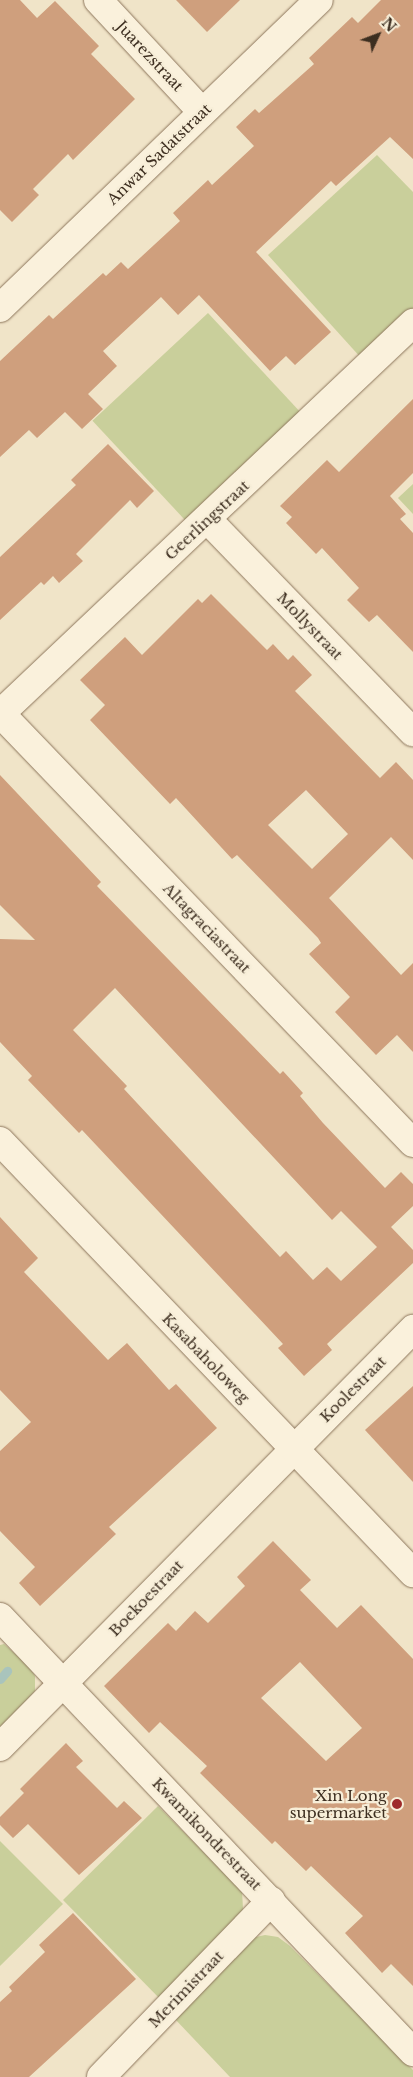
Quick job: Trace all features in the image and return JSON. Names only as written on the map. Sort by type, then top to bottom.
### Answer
[{"type":"street","name":"Juarezstraat","points":[[98,0],[202,112]]},
{"type":"street","name":"Anwar Sadatstraat","points":[[1,305],[319,0]]},
{"type":"street","name":"Geerlingstraat","points":[[0,713],[208,520],[413,323]]},
{"type":"street","name":"Mollystraat","points":[[208,520],[413,732]]},
{"type":"street","name":"Altagraciastraat","points":[[0,713],[413,1143]]},
{"type":"street","name":"Kasabaholoweg","points":[[0,1141],[413,1573]]},
{"type":"street","name":"Koolestraat","points":[[292,1448],[413,1329]]},
{"type":"street","name":"Boekoestraat","points":[[0,1747],[292,1448]]},
{"type":"street","name":"Kwamikondrestraat","points":[[0,1617],[413,2052]]},
{"type":"street","name":"Merimistraat","points":[[101,2077],[270,1901]]},
{"type":"green space","points":[[377,155],[413,192],[413,310],[362,359],[268,255]]},
{"type":"green space","points":[[208,313],[303,415],[188,523],[92,421]]},
{"type":"green space","points":[[413,484],[413,514],[398,498]]},
{"type":"green space","points":[[4,1644],[29,1666],[35,1676],[35,1691],[0,1730],[0,1645]]},
{"type":"green space","points":[[158,1806],[242,1891],[243,1909],[239,1921],[162,2001],[63,1900]]},
{"type":"green space","points":[[0,1841],[63,1904],[0,1966]]},
{"type":"green space","points":[[265,1935],[278,1937],[290,1946],[413,2070],[413,2077],[230,2077],[174,2018],[252,1938]]},
{"type":"building","points":[[0,0],[20,0],[37,18],[55,1],[99,46],[91,54],[135,99],[73,160],[68,154],[33,189],[39,195],[12,222],[0,210]]},
{"type":"building","points":[[176,0],[240,0],[207,32]]},
{"type":"building","points":[[381,0],[413,0],[413,159],[390,137],[336,186],[331,181],[256,252],[331,332],[295,365],[286,356],[270,371],[199,295],[178,315],[161,297],[103,351],[117,366],[88,394],[103,409],[82,429],[65,412],[37,438],[29,430],[0,457],[0,361],[49,315],[53,319],[103,273],[106,276],[121,262],[128,269],[180,221],[173,213],[208,180],[212,185],[254,146],[236,127],[255,109],[259,113],[314,64],[309,58],[352,17],[358,23]]},
{"type":"building","points":[[413,399],[413,473],[390,496],[406,514],[400,519],[413,533],[413,652],[377,615],[369,622],[347,600],[359,588],[322,548],[316,554],[286,523],[292,517],[280,506],[327,460],[339,472]]},
{"type":"building","points":[[108,444],[154,491],[137,508],[130,500],[76,554],[83,561],[59,583],[53,576],[44,585],[41,582],[0,620],[0,557],[76,485],[71,480]]},
{"type":"building","points":[[211,594],[267,650],[273,644],[288,660],[293,655],[312,675],[295,691],[380,778],[396,762],[413,780],[413,860],[391,837],[329,898],[401,975],[413,963],[413,1052],[397,1035],[376,1055],[335,1012],[350,997],[309,954],[321,943],[318,938],[237,855],[232,859],[176,798],[170,804],[90,720],[105,705],[80,680],[125,637],[142,655],[198,599],[202,603]],"holes":[[[306,790],[348,834],[312,869],[268,825]]]},
{"type":"building","points":[[0,775],[101,882],[97,886],[280,1074],[283,1071],[303,1093],[300,1096],[323,1123],[385,1188],[401,1172],[413,1184],[413,1206],[391,1227],[413,1250],[413,1263],[327,1344],[332,1350],[304,1376],[278,1348],[283,1344],[82,1130],[79,1133],[28,1080],[32,1076],[0,1042],[0,939],[35,940],[0,905]],"holes":[[[115,988],[332,1220],[341,1211],[377,1247],[341,1281],[327,1267],[313,1280],[286,1251],[280,1257],[124,1089],[127,1086],[73,1030]]]},
{"type":"building","points":[[0,1217],[38,1258],[24,1272],[108,1360],[127,1343],[169,1390],[176,1384],[217,1428],[109,1527],[116,1534],[40,1606],[19,1583],[35,1567],[0,1531],[0,1451],[31,1422],[0,1390]]},
{"type":"building","points":[[413,1386],[413,1482],[365,1430]]},
{"type":"building","points":[[273,1541],[311,1580],[300,1590],[337,1628],[361,1605],[413,1659],[413,1986],[391,1964],[382,1973],[345,1933],[363,1916],[311,1866],[306,1871],[275,1841],[272,1844],[200,1773],[207,1766],[160,1722],[149,1733],[104,1686],[168,1623],[176,1631],[195,1611],[208,1623],[245,1586],[237,1577]],"holes":[[[300,1662],[362,1728],[326,1761],[261,1698]]]},
{"type":"building","points":[[66,1743],[83,1761],[76,1767],[117,1808],[124,1801],[142,1818],[79,1875],[28,1824],[13,1838],[0,1825],[0,1817],[24,1793],[20,1789]]},
{"type":"building","points":[[73,1913],[136,1979],[29,2077],[0,2077],[0,2002],[12,1991],[9,1987],[45,1952],[39,1945]]},
{"type":"waterway","points":[[0,1679],[7,1671]]},
{"type":"place","name":"Xin Long supermarket","points":[[397,1804]]}]
